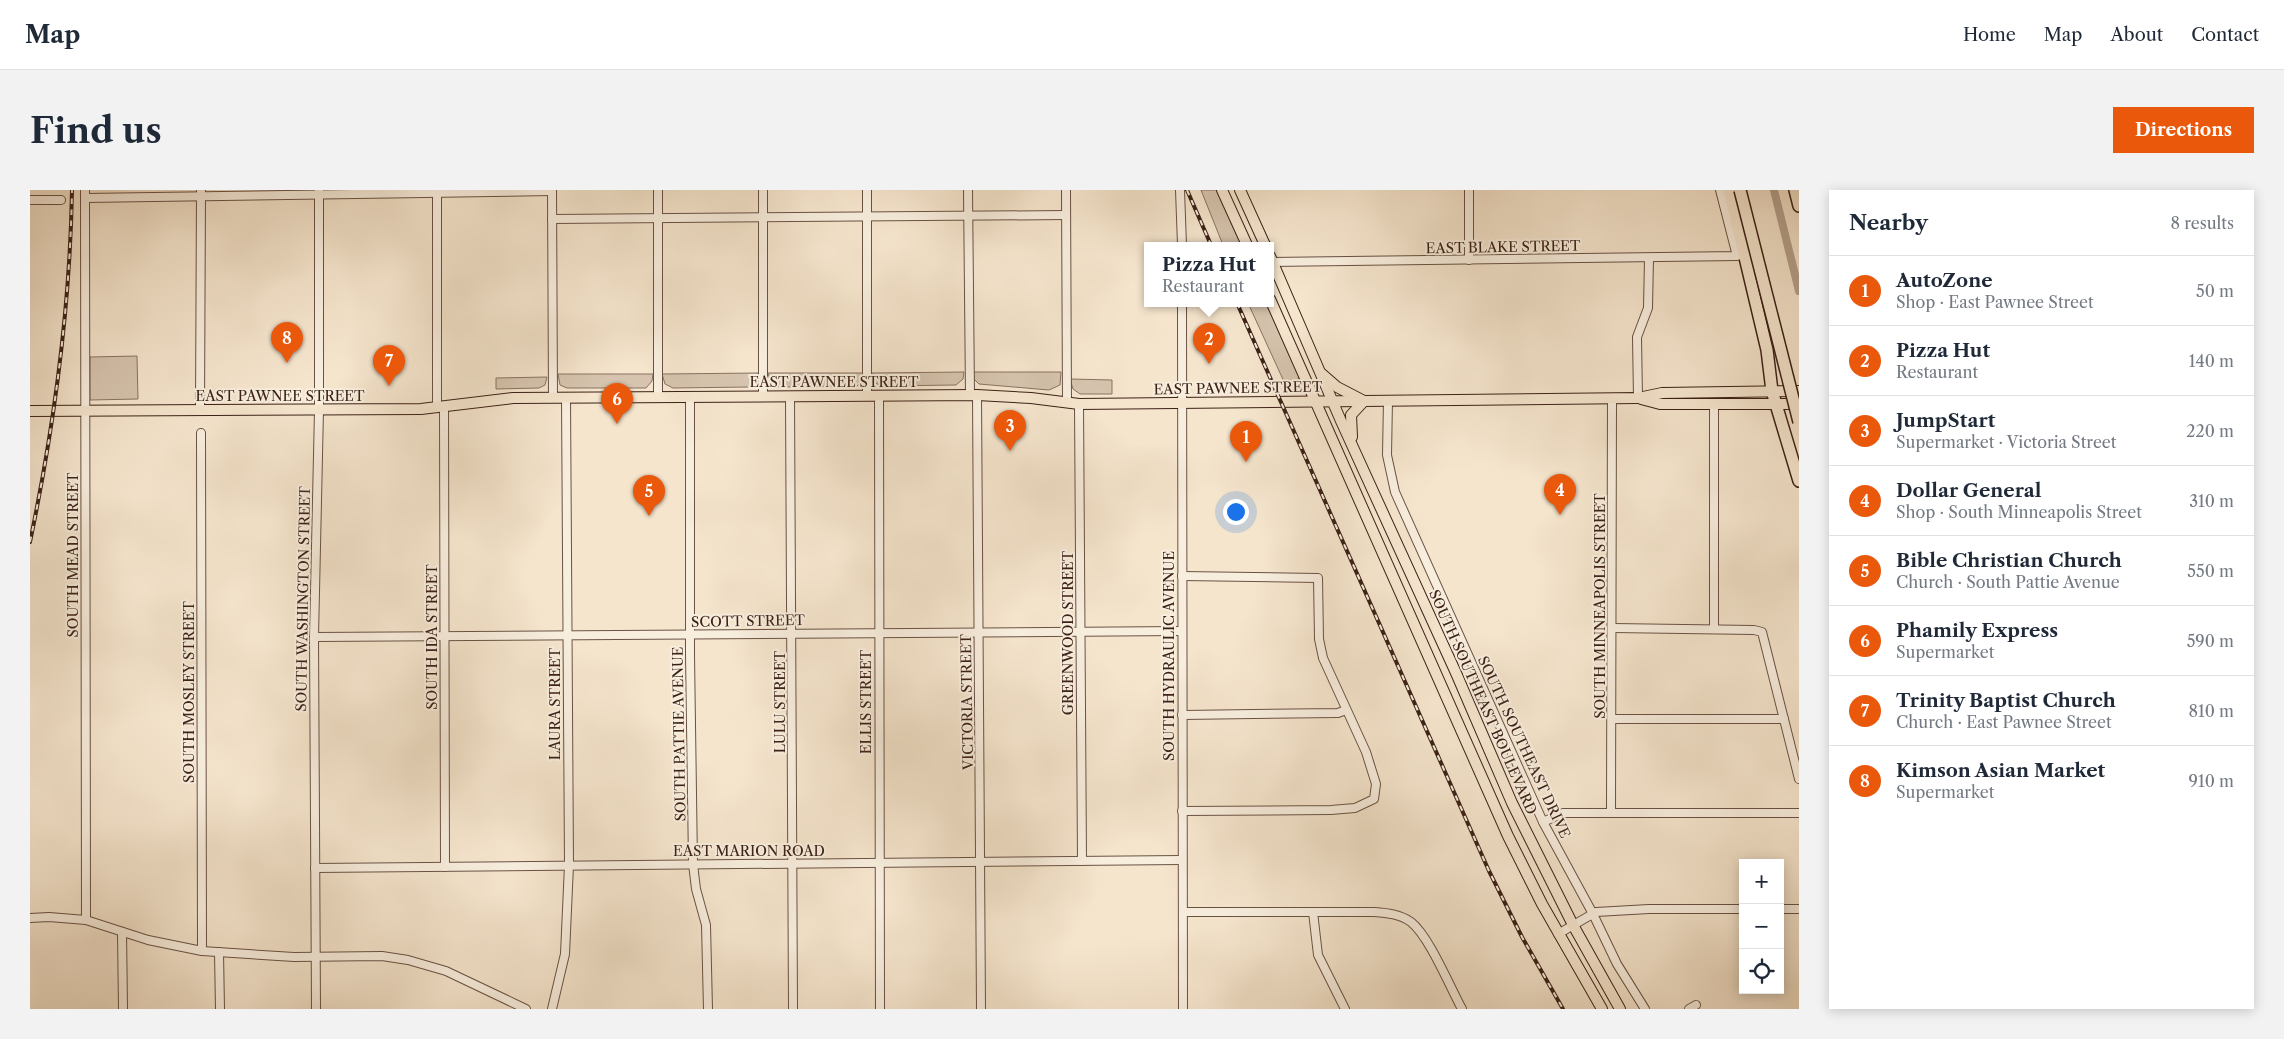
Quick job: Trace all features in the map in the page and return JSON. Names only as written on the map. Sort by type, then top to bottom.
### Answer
[{"type":"highway","points":[[1729,190],[1767,350],[1772,391],[1799,481]]},
{"type":"highway","points":[[1740,190],[1799,422]]},
{"type":"highway","points":[[1795,190],[1799,206]]},
{"type":"main road","points":[[1222,190],[1246,242]]},
{"type":"main road","points":[[1240,190],[1264,242]]},
{"type":"main road","name":"SOUTH SOUTHEAST BOULEVARD","points":[[1274,267],[1353,448],[1452,664],[1512,803],[1572,925],[1620,1009]]},
{"type":"main road","points":[[1274,307],[1508,836],[1558,934],[1602,1009]]},
{"type":"main road","points":[[1319,371],[1337,387],[1364,401],[1351,414],[1353,448]]},
{"type":"main road","name":"EAST PAWNEE STREET","points":[[30,411],[319,410],[441,407],[484,400],[552,398],[973,395],[1079,404],[1182,404],[1638,398],[1662,393],[1799,390]]},
{"type":"main road","name":"EAST PAWNEE STREET","points":[[1638,398],[1660,404],[1795,404]]},
{"type":"street","points":[[85,194],[552,190],[552,398]]},
{"type":"street","points":[[658,190],[658,397]]},
{"type":"street","points":[[763,190],[763,396]]},
{"type":"street","points":[[867,190],[867,396]]},
{"type":"street","name":"VICTORIA STREET","points":[[968,190],[979,632],[982,1009]]},
{"type":"street","points":[[1066,190],[1067,402]]},
{"type":"street","points":[[1180,190],[1182,242]]},
{"type":"street","points":[[1469,190],[1469,260]]},
{"type":"street","name":"EAST BLAKE STREET","points":[[1274,260],[1469,260],[1736,256],[1720,190]]},
{"type":"street","name":"SOUTH IDA STREET","points":[[437,191],[444,637],[445,867]]},
{"type":"street","name":"SOUTH WASHINGTON STREET","points":[[316,1009],[314,637],[319,410],[319,192]]},
{"type":"street","points":[[200,410],[201,193]]},
{"type":"street","name":"SOUTH MEAD STREET","points":[[85,194],[86,920]]},
{"type":"street","points":[[30,200],[61,200]]},
{"type":"street","points":[[552,219],[1066,215]]},
{"type":"street","points":[[1638,398],[1637,336],[1648,308],[1648,258]]},
{"type":"street","name":"SOUTH HYDRAULIC AVENUE","points":[[1182,307],[1183,1009]]},
{"type":"street","name":"LULU STREET","points":[[790,396],[793,1009]]},
{"type":"street","name":"ELLIS STREET","points":[[880,396],[880,1009]]},
{"type":"street","name":"SOUTH PATTIE AVENUE","points":[[690,397],[690,634],[693,864],[696,889],[706,925],[708,1009]]},
{"type":"street","name":"LAURA STREET","points":[[552,1009],[565,954],[569,865],[566,398]]},
{"type":"street","name":"SOUTH MINNEAPOLIS STREET","points":[[1611,813],[1613,719],[1612,398]]},
{"type":"street","name":"SOUTH SOUTHEAST DRIVE","points":[[1388,400],[1387,455],[1395,492],[1543,822],[1593,914],[1617,964],[1645,1009]]},
{"type":"street","name":"GREENWOOD STREET","points":[[1079,404],[1082,861]]},
{"type":"street","points":[[1714,404],[1714,629]]},
{"type":"street","name":"SOUTH MOSLEY STREET","points":[[201,432],[202,952]]},
{"type":"street","points":[[1182,576],[1318,578],[1319,639],[1323,658],[1366,752],[1376,784],[1374,799],[1355,808],[1331,810],[1182,811]]},
{"type":"street","points":[[1613,628],[1754,630],[1762,632],[1799,779]]},
{"type":"street","name":"SCOTT STREET","points":[[314,637],[1182,631]]},
{"type":"street","points":[[1182,715],[1338,713],[1346,710]]},
{"type":"street","points":[[1613,719],[1784,719]]},
{"type":"street","points":[[1543,822],[1563,813],[1799,813]]},
{"type":"street","name":"EAST MARION ROAD","points":[[315,868],[1182,860]]},
{"type":"street","points":[[1558,934],[1593,914],[1649,909],[1739,909]]},
{"type":"street","points":[[1784,909],[1799,909]]},
{"type":"street","points":[[1183,912],[1386,913],[1405,918],[1422,934],[1462,1009]]},
{"type":"street","points":[[1313,912],[1318,955],[1345,1009]]},
{"type":"street","points":[[30,918],[49,917],[86,920],[148,940],[202,952],[382,956],[419,962],[446,971],[526,1009]]},
{"type":"street","points":[[122,932],[123,1009]]},
{"type":"street","points":[[219,952],[220,1009]]},
{"type":"shaded area","points":[[1201,190],[1218,190],[1242,242],[1222,242]]},
{"type":"shaded area","points":[[1250,307],[1270,307],[1299,374],[1297,385],[1294,382],[1286,386]]},
{"type":"shaded area","points":[[137,356],[138,399],[90,400],[90,357]]},
{"type":"shaded area","points":[[964,372],[963,379],[956,385],[883,386],[875,383],[872,373]]},
{"type":"shaded area","points":[[973,372],[1061,372],[1060,385],[1049,390],[979,384],[974,379]]},
{"type":"shaded area","points":[[758,373],[755,384],[750,387],[673,388],[665,384],[662,374]]},
{"type":"shaded area","points":[[768,373],[863,373],[861,383],[857,386],[779,387],[771,384]]},
{"type":"shaded area","points":[[558,374],[653,374],[652,381],[646,388],[567,388],[560,385]]},
{"type":"shaded area","points":[[547,377],[545,385],[539,388],[496,389],[496,378]]},
{"type":"shaded area","points":[[1070,379],[1112,380],[1112,394],[1080,394],[1073,389]]},
{"type":"waterway","points":[[1774,190],[1799,291]]},
{"type":"railway","points":[[30,542],[39,499],[59,367],[68,279],[72,190]]},
{"type":"railway","points":[[1187,190],[1210,242]]},
{"type":"railway","points":[[1239,307],[1489,871],[1522,937],[1563,1009]]},
{"type":"place","name":"Kimson Asian Market","points":[[287,363]]},
{"type":"place","name":"Pizza Hut","points":[[1209,364]]},
{"type":"place","name":"Trinity Baptist Church","points":[[389,386]]},
{"type":"place","name":"Phamily Express","points":[[617,424]]},
{"type":"place","name":"JumpStart","points":[[1010,451]]},
{"type":"place","name":"AutoZone","points":[[1246,462]]},
{"type":"place","name":"Dollar General","points":[[1560,515]]},
{"type":"place","name":"Bible Christian Church","points":[[649,516]]}]
